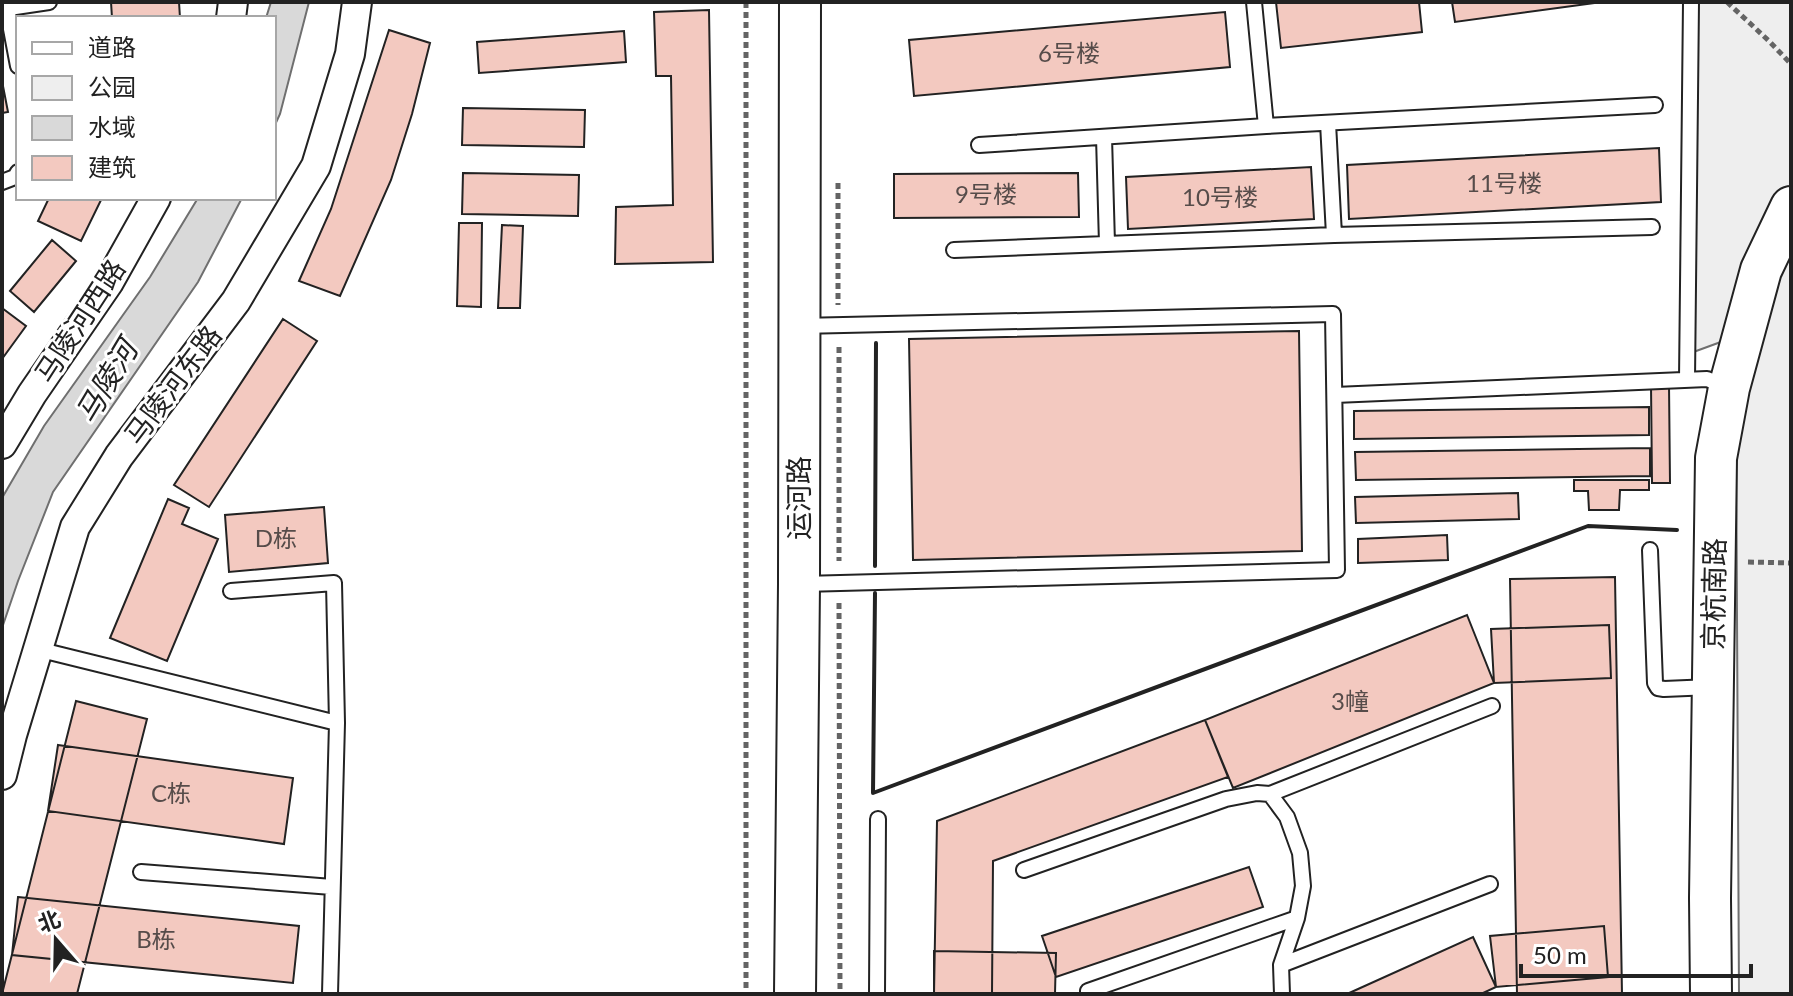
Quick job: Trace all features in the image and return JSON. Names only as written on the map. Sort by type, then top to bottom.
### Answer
[{"type":"street","name":"马陵河东路","points":[[2,775],[75,527],[119,456],[236,301],[316,166],[350,54],[357,2]]},
{"type":"street","name":"运河路","points":[[795,994],[799,584],[819,326],[800,2]]},
{"type":"street","name":"马陵河西路","points":[[2,444],[32,394],[109,282],[155,200]]},
{"type":"street","name":"京杭南路","points":[[1711,994],[1716,458],[1729,388],[1761,270],[1791,207]]},
{"type":"lane","points":[[16,57],[5,9],[49,2]]},
{"type":"lane","points":[[1254,2],[1266,126]]},
{"type":"lane","points":[[1687,380],[1691,2]]},
{"type":"lane","points":[[979,145],[1655,105]]},
{"type":"lane","points":[[1328,123],[1334,235]]},
{"type":"lane","points":[[1104,137],[1107,244]]},
{"type":"lane","points":[[954,250],[1334,235],[1652,227]]},
{"type":"lane","points":[[799,584],[1337,570],[1333,314],[819,326]]},
{"type":"lane","points":[[1335,395],[1707,379],[1729,388]]},
{"type":"lane","points":[[1650,550],[1655,683],[1658,688],[1664,689],[1713,687]]},
{"type":"lane","points":[[231,591],[334,583],[337,723],[330,994]]},
{"type":"lane","points":[[37,649],[337,723]]},
{"type":"lane","points":[[1024,870],[1226,799],[1257,793],[1270,794],[1492,706]]},
{"type":"lane","points":[[1270,794],[1287,817],[1300,853],[1303,886],[1297,918],[1281,965],[1282,994]]},
{"type":"lane","points":[[877,994],[878,819]]},
{"type":"lane","points":[[141,872],[332,887]]},
{"type":"lane","points":[[1281,965],[1490,884]]},
{"type":"lane","points":[[1088,991],[1297,918]]},
{"type":"path","points":[[746,2],[746,994]]},
{"type":"path","points":[[1727,2],[1791,64]]},
{"type":"path","points":[[838,171],[819,326],[839,583],[840,994]]},
{"type":"green space","points":[[1696,2],[1791,2],[1791,994],[1739,994],[1736,426],[1729,339],[1688,354]]},
{"type":"water","points":[[271,2],[309,2],[276,123],[276,16],[267,16]]},
{"type":"water","name":"马陵河","points":[[197,200],[241,200],[198,282],[53,492],[2,628],[2,498],[44,426],[150,277]]},
{"type":"building","points":[[111,2],[179,2],[180,16],[112,16]]},
{"type":"building","points":[[1276,2],[1419,2],[1422,32],[1281,48]]},
{"type":"building","points":[[1452,2],[1602,2],[1455,22]]},
{"type":"building","points":[[709,10],[713,262],[615,264],[616,207],[673,205],[671,76],[656,76],[654,12]]},
{"type":"building","points":[[1225,12],[1230,67],[914,96],[909,40]]},
{"type":"building","points":[[389,30],[430,43],[391,180],[340,296],[299,281],[331,209]]},
{"type":"building","points":[[624,31],[626,62],[479,73],[477,42]]},
{"type":"building","points":[[2,81],[8,112],[2,113]]},
{"type":"building","points":[[463,108],[585,110],[584,147],[462,145]]},
{"type":"building","points":[[1659,148],[1661,202],[1349,219],[1347,165]]},
{"type":"building","points":[[1311,167],[1314,219],[1128,229],[1126,177]]},
{"type":"building","points":[[463,173],[579,175],[578,216],[462,214]]},
{"type":"building","points":[[1078,173],[1079,217],[894,218],[894,174]]},
{"type":"building","points":[[48,200],[101,200],[81,241],[38,221]]},
{"type":"building","points":[[459,223],[482,223],[481,307],[457,306]]},
{"type":"building","points":[[502,225],[523,226],[520,308],[498,308]]},
{"type":"building","points":[[52,240],[76,261],[34,312],[10,291]]},
{"type":"building","points":[[2,308],[26,326],[2,359]]},
{"type":"building","points":[[283,319],[317,341],[209,507],[174,485]]},
{"type":"building","points":[[1299,331],[1302,551],[913,560],[909,339]]},
{"type":"building","points":[[1651,385],[1669,385],[1670,483],[1652,483]]},
{"type":"building","points":[[1649,407],[1649,435],[1354,439],[1354,411]]},
{"type":"building","points":[[1650,448],[1650,476],[1356,480],[1355,452]]},
{"type":"building","points":[[1574,480],[1649,480],[1649,490],[1620,490],[1619,510],[1589,510],[1588,491],[1574,491]]},
{"type":"building","points":[[1518,493],[1519,519],[1356,523],[1355,497]]},
{"type":"building","points":[[168,499],[189,508],[182,524],[218,539],[167,661],[110,638]]},
{"type":"building","points":[[324,507],[328,563],[229,572],[225,515]]},
{"type":"building","points":[[1447,535],[1448,560],[1358,563],[1358,539]]},
{"type":"building","points":[[1615,577],[1622,994],[1517,994],[1510,579]]},
{"type":"building","points":[[1467,615],[1494,683],[1233,788],[1205,720]]},
{"type":"building","points":[[1609,625],[1611,678],[1494,683],[1491,629]]},
{"type":"building","points":[[76,701],[147,719],[77,994],[2,994]]},
{"type":"building","points":[[1205,720],[1228,777],[993,861],[992,994],[934,994],[937,821]]},
{"type":"building","points":[[58,745],[293,778],[284,844],[48,811]]},
{"type":"building","points":[[1249,867],[1263,907],[1056,977],[1042,936]]},
{"type":"building","points":[[18,897],[299,926],[293,983],[12,955]]},
{"type":"building","points":[[1604,926],[1608,977],[1496,987],[1490,936]]},
{"type":"building","points":[[1473,937],[1496,987],[1481,994],[1347,994]]},
{"type":"building","points":[[934,951],[1056,953],[1055,994],[934,993]]},
{"type":"wall","points":[[875,566],[876,343]]},
{"type":"wall","points":[[875,593],[873,793],[1588,526],[1677,530]]}]
